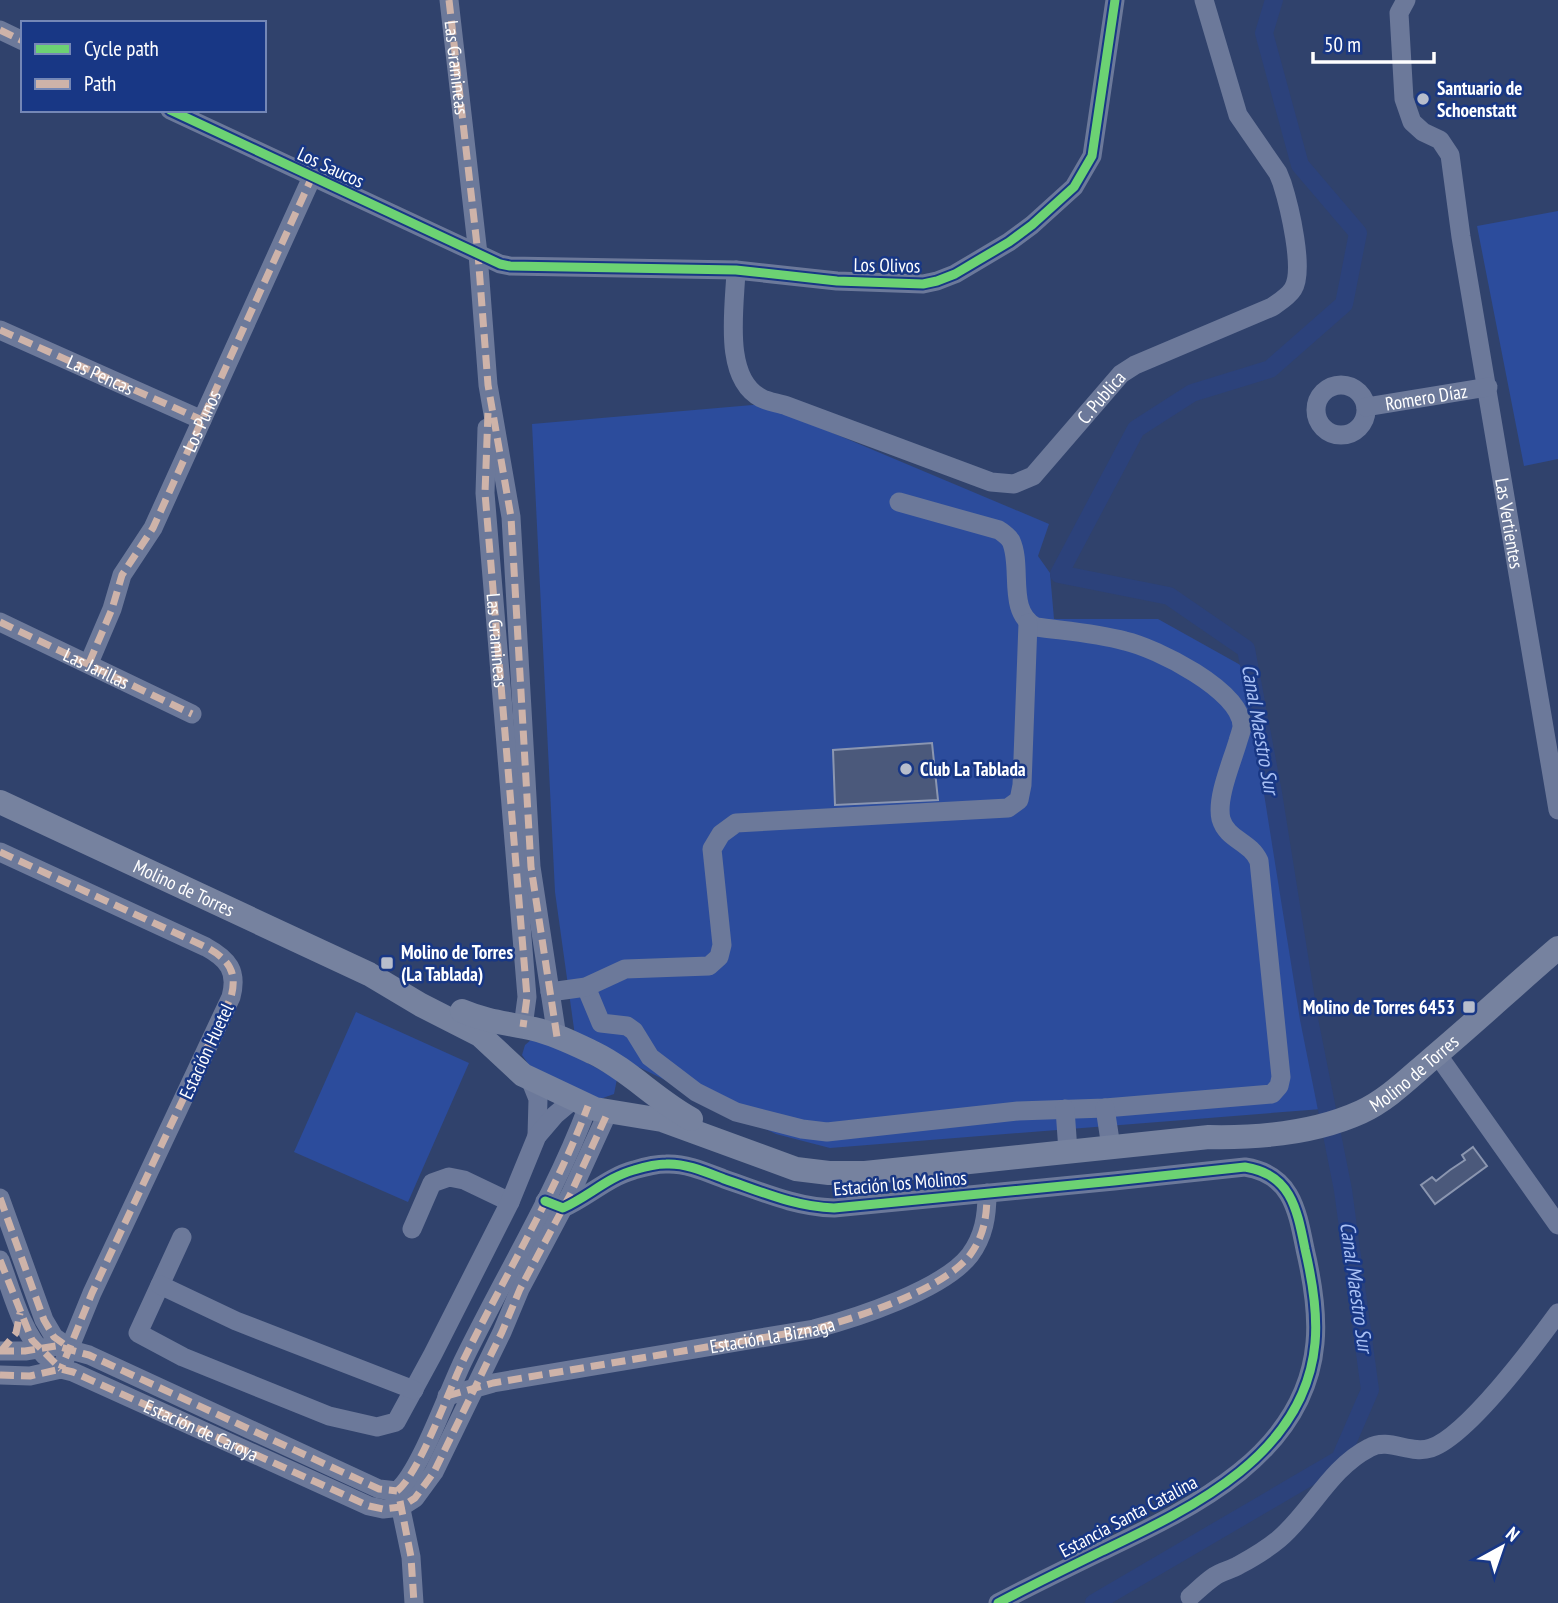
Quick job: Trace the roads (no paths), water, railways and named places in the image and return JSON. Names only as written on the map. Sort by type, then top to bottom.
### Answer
[{"type":"main road","name":"Molino de Torres","points":[[0,802],[369,974],[486,1020],[557,1037],[617,1066],[661,1101],[731,1143]]},
{"type":"main road","name":"Molino de Torres","points":[[369,974],[421,1005],[480,1035],[525,1075],[590,1106],[653,1118],[731,1143],[781,1165],[821,1173],[864,1173],[1209,1145],[1339,1120],[1363,1111],[1383,1099],[1558,948]]},
{"type":"main road","points":[[523,1027],[512,1056],[525,1075]]},
{"type":"main road","points":[[590,1106],[619,1101],[625,1089],[625,1077],[617,1066]]},
{"type":"main road","name":"Molino de Torres","points":[[977,1163],[1012,1156],[1209,1137],[1238,1138]]},
{"type":"street","name":"Las Gramineas","points":[[449,0],[478,254],[488,385],[511,517],[531,867],[527,894],[530,924]]},
{"type":"street","name":"Los Olivos","points":[[478,254],[510,266],[736,270],[837,281],[923,284],[955,274],[1009,242],[1074,187],[1092,156],[1115,0]]},
{"type":"street","name":"C. Publica","points":[[736,270],[734,324],[737,371],[748,387],[762,399],[780,403],[991,482],[1014,484],[1033,477],[1121,374],[1135,365],[1272,307],[1286,297],[1295,284],[1297,264],[1282,183],[1238,116],[1204,0]]},
{"type":"street","name":"Las Vertientes","points":[[1406,0],[1399,13],[1404,99],[1412,122],[1423,132],[1440,140],[1450,155],[1461,237],[1558,810]]},
{"type":"street","points":[[0,30],[21,40]]},
{"type":"street","name":"Los Saucos","points":[[174,112],[478,254]]},
{"type":"street","name":"Los Punos","points":[[89,663],[112,609],[122,575],[153,528],[312,177]]},
{"type":"street","name":"Las Pencas","points":[[0,330],[202,420]]},
{"type":"street","name":"Romero Díaz","points":[[1366,407],[1488,387]]},
{"type":"street","points":[[586,987],[601,1023],[627,1026],[634,1031],[650,1057],[696,1092],[736,1112],[768,1122],[828,1132],[1018,1111],[1105,1108],[1272,1094],[1279,1086],[1281,1077],[1259,861],[1254,851],[1231,835],[1222,822],[1219,807],[1242,726],[1236,708],[1220,691],[1190,669],[1128,641],[1035,627],[1028,623],[1021,615],[1010,539],[999,530],[899,502]]},
{"type":"street","name":"Las Jarillas","points":[[0,622],[192,714]]},
{"type":"street","points":[[550,992],[586,987],[625,969],[709,966],[719,957],[722,945],[712,849],[721,834],[736,823],[1008,808],[1019,800],[1022,785],[1028,623]]},
{"type":"street","name":"Estación Huetel","points":[[0,852],[206,947],[226,962],[235,980],[231,997],[68,1347],[61,1369]]},
{"type":"street","points":[[530,924],[550,992],[557,1037]]},
{"type":"street","points":[[523,1027],[530,924]]},
{"type":"street","points":[[1437,1054],[1558,1225]]},
{"type":"street","points":[[525,1075],[538,1099],[537,1136]]},
{"type":"street","points":[[183,1237],[138,1333],[183,1357],[329,1416],[377,1427],[396,1422],[510,1202],[537,1136],[555,1115],[590,1106]]},
{"type":"street","points":[[399,1499],[415,1498],[428,1482],[483,1382],[554,1205],[590,1106]]},
{"type":"street","points":[[1105,1108],[1111,1147]]},
{"type":"street","points":[[1065,1110],[1068,1151]]},
{"type":"street","name":"Estación los Molinos","points":[[554,1205],[579,1200],[617,1176],[667,1164],[700,1170],[781,1199],[819,1207],[1245,1167],[1258,1169],[1273,1177]]},
{"type":"street","points":[[412,1229],[432,1184],[449,1177],[464,1180],[510,1202]]},
{"type":"street","name":"Estancia Santa Catalina","points":[[998,1603],[1192,1506],[1254,1460],[1296,1409],[1303,1396],[1313,1362],[1315,1307],[1308,1260],[1294,1204],[1286,1189],[1273,1177]]},
{"type":"street","name":"Estación la Biznaga","points":[[447,1396],[483,1382],[814,1329],[867,1313],[929,1284],[962,1264],[976,1245],[985,1224],[987,1193]]},
{"type":"street","points":[[0,1198],[44,1320],[54,1337],[68,1347]]},
{"type":"street","points":[[414,1603],[411,1557],[399,1499],[403,1486],[465,1358],[554,1205]]},
{"type":"street","points":[[0,1259],[20,1313],[38,1349],[61,1369]]},
{"type":"street","points":[[160,1285],[236,1321],[414,1390]]},
{"type":"street","points":[[1,1351],[16,1333],[20,1313]]},
{"type":"street","points":[[1190,1597],[1215,1576],[1238,1566],[1280,1538],[1353,1458],[1372,1446],[1391,1444],[1414,1450],[1429,1449],[1442,1443],[1464,1426],[1531,1349],[1558,1313]]},
{"type":"street","name":"Estación de Caroya","points":[[1,1351],[68,1347],[399,1499]]},
{"type":"street","points":[[465,1358],[483,1382]]},
{"type":"street","points":[[0,1376],[20,1377],[61,1369]]},
{"type":"street","name":"Estación de Caroya","points":[[61,1369],[88,1378],[369,1506],[383,1509],[399,1499]]},
{"type":"waterway","name":"Canal Maestro Sur","points":[[1094,1603],[1340,1459],[1370,1390],[1343,1190],[1309,1019],[1273,793],[1246,649],[1169,596],[1059,574],[1136,429],[1192,393],[1270,369],[1344,304],[1358,233],[1300,165],[1264,33],[1274,0]]},
{"type":"place","name":"Santuario de Schoenstatt","points":[[1423,99]]},
{"type":"place","name":"Club La Tablada","points":[[906,769]]},
{"type":"place","name":"Molino de Torres (La Tablada)","points":[[387,963]]},
{"type":"place","name":"Molino de Torres 6453","points":[[1469,1007]]}]
